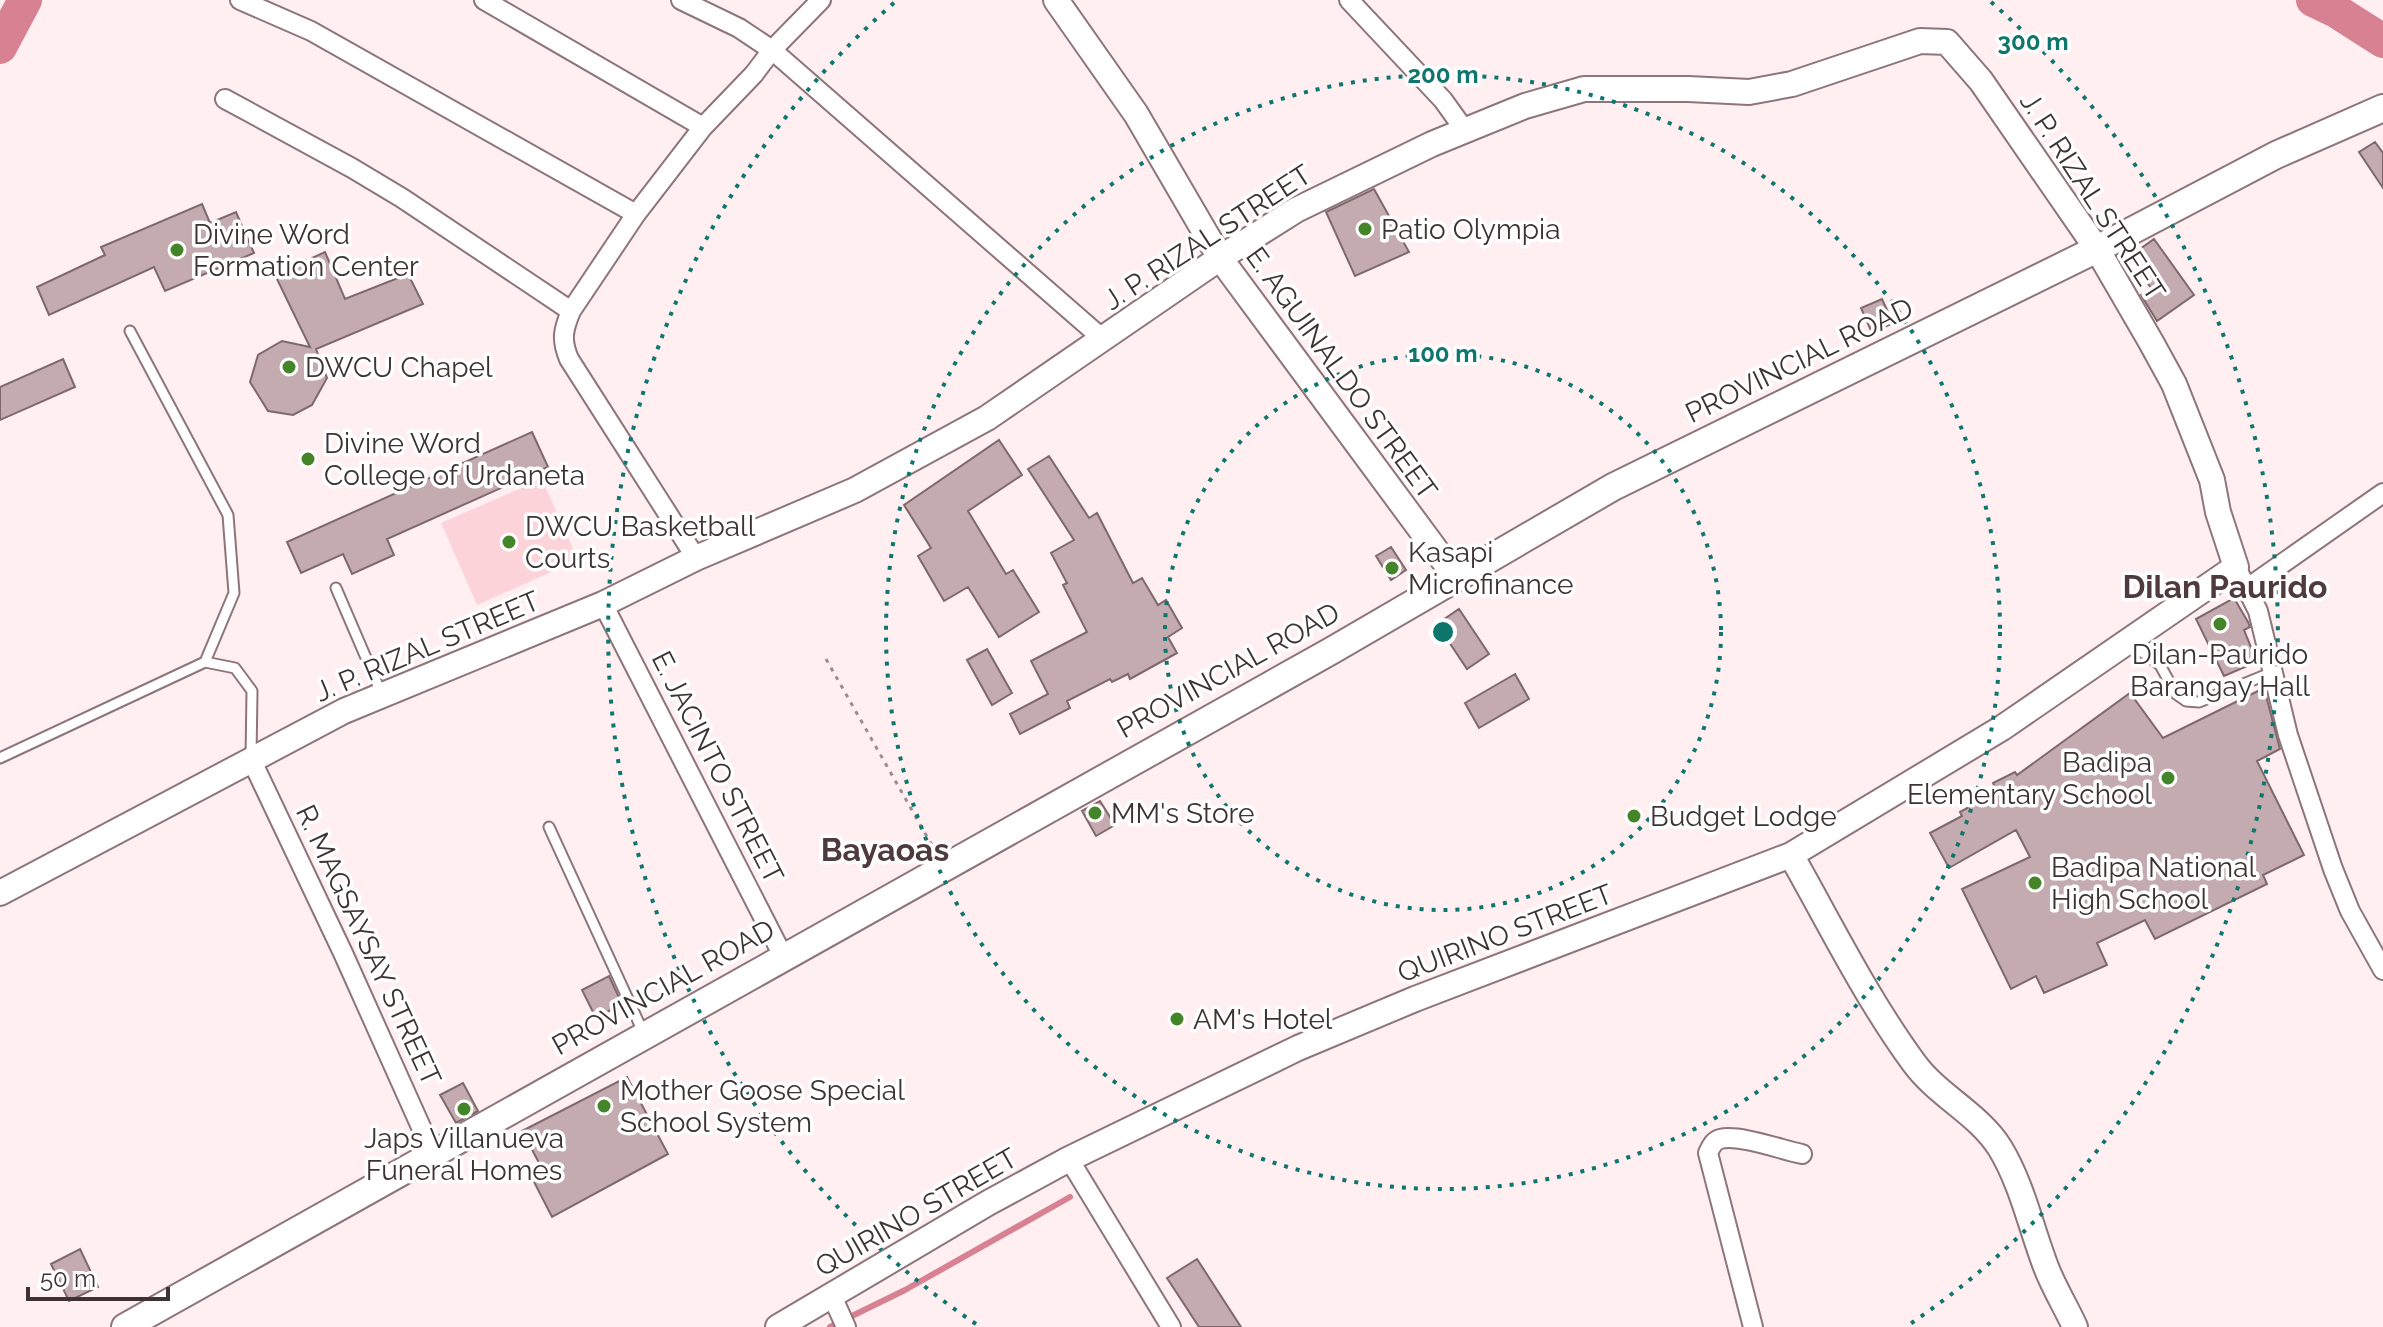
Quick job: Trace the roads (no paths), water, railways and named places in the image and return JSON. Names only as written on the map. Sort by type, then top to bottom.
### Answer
[{"type":"main road","name":"PROVINCIAL ROAD","points":[[125,1327],[1331,651],[1455,576],[1613,487],[2097,249],[2276,155],[2383,108]]},
{"type":"street","points":[[240,0],[311,31],[636,214]]},
{"type":"street","points":[[484,0],[703,127]]},
{"type":"street","points":[[681,0],[739,28],[772,50],[1104,340]]},
{"type":"street","points":[[696,558],[569,359],[562,343],[564,328],[571,311],[636,214],[703,127],[821,0]]},
{"type":"street","name":"E. AGUINALDO STREET","points":[[1056,0],[1136,114],[1220,258],[1455,576]]},
{"type":"street","points":[[1349,0],[1443,100],[1466,132]]},
{"type":"street","name":"J. P. RIZAL STREET","points":[[0,893],[251,759],[382,695],[603,604],[696,558],[855,490],[987,418],[1220,258],[1296,210],[1432,144],[1525,106],[1584,89],[1749,92],[1792,84],[1920,41],[1947,42],[1981,81],[2097,249],[2174,384],[2212,480],[2218,512],[2236,567]]},
{"type":"street","points":[[225,99],[402,198],[571,311]]},
{"type":"street","points":[[2246,589],[2329,534],[2383,493]]},
{"type":"street","points":[[2236,567],[2258,611],[2303,784],[2333,869],[2350,911],[2383,970]]},
{"type":"street","name":"QUIRINO STREET","points":[[778,1327],[1069,1159],[1312,1042],[1415,999],[1791,855],[2002,728],[2236,567]]},
{"type":"street","name":"E. JACINTO STREET","points":[[603,604],[783,956]]},
{"type":"street","name":"R. MAGSAYSAY STREET","points":[[251,759],[434,1156]]},
{"type":"street","points":[[1791,855],[1891,1030],[1916,1066],[1939,1091],[1984,1128],[2000,1148],[2072,1326]]},
{"type":"street","points":[[1753,1327],[1708,1153],[1712,1143],[1734,1138],[1802,1154]]},
{"type":"street","points":[[1069,1159],[1171,1327]]},
{"type":"street","points":[[832,1296],[846,1327]]},
{"type":"lane","points":[[130,331],[228,515],[234,593],[205,662]]},
{"type":"lane","points":[[336,588],[382,695]]},
{"type":"lane","points":[[2128,642],[2160,665],[2176,694],[2186,701],[2199,702],[2273,674]]},
{"type":"lane","points":[[0,758],[205,662],[235,668],[252,691],[251,759]]},
{"type":"lane","points":[[549,827],[644,1034]]},
{"type":"waterway","points":[[0,47],[25,0]]},
{"type":"waterway","points":[[2313,0],[2383,41]]},
{"type":"waterway","points":[[852,1316],[905,1290],[1070,1197]]},
{"type":"waterway","points":[[830,1327],[834,1325]]},
{"type":"place","name":"Patio Olympia","points":[[1365,229]]},
{"type":"place","name":"Divine Word Formation Center","points":[[177,250]]},
{"type":"place","name":"DWCU Chapel","points":[[289,367]]},
{"type":"place","name":"Divine Word College of Urdaneta","points":[[308,459]]},
{"type":"place","name":"DWCU Basketball Courts","points":[[509,542]]},
{"type":"place","name":"Kasapi Microfinance","points":[[1392,568]]},
{"type":"place","name":"Dilan-Paurido Barangay Hall","points":[[2220,624]]},
{"type":"place","name":"Badipa Elementary School","points":[[2168,778]]},
{"type":"place","name":"MM's Store","points":[[1095,813]]},
{"type":"place","name":"Budget Lodge","points":[[1634,816]]},
{"type":"place","name":"Badipa National High School","points":[[2035,883]]},
{"type":"place","name":"AM's Hotel","points":[[1177,1019]]},
{"type":"place","name":"Mother Goose Special School System","points":[[604,1106]]},
{"type":"place","name":"Japs Villanueva Funeral Homes","points":[[464,1109]]},
{"type":"district","name":"Dilan Paurido","points":[[2225,587]]},
{"type":"district","name":"Bayaoas","points":[[885,850]]}]
